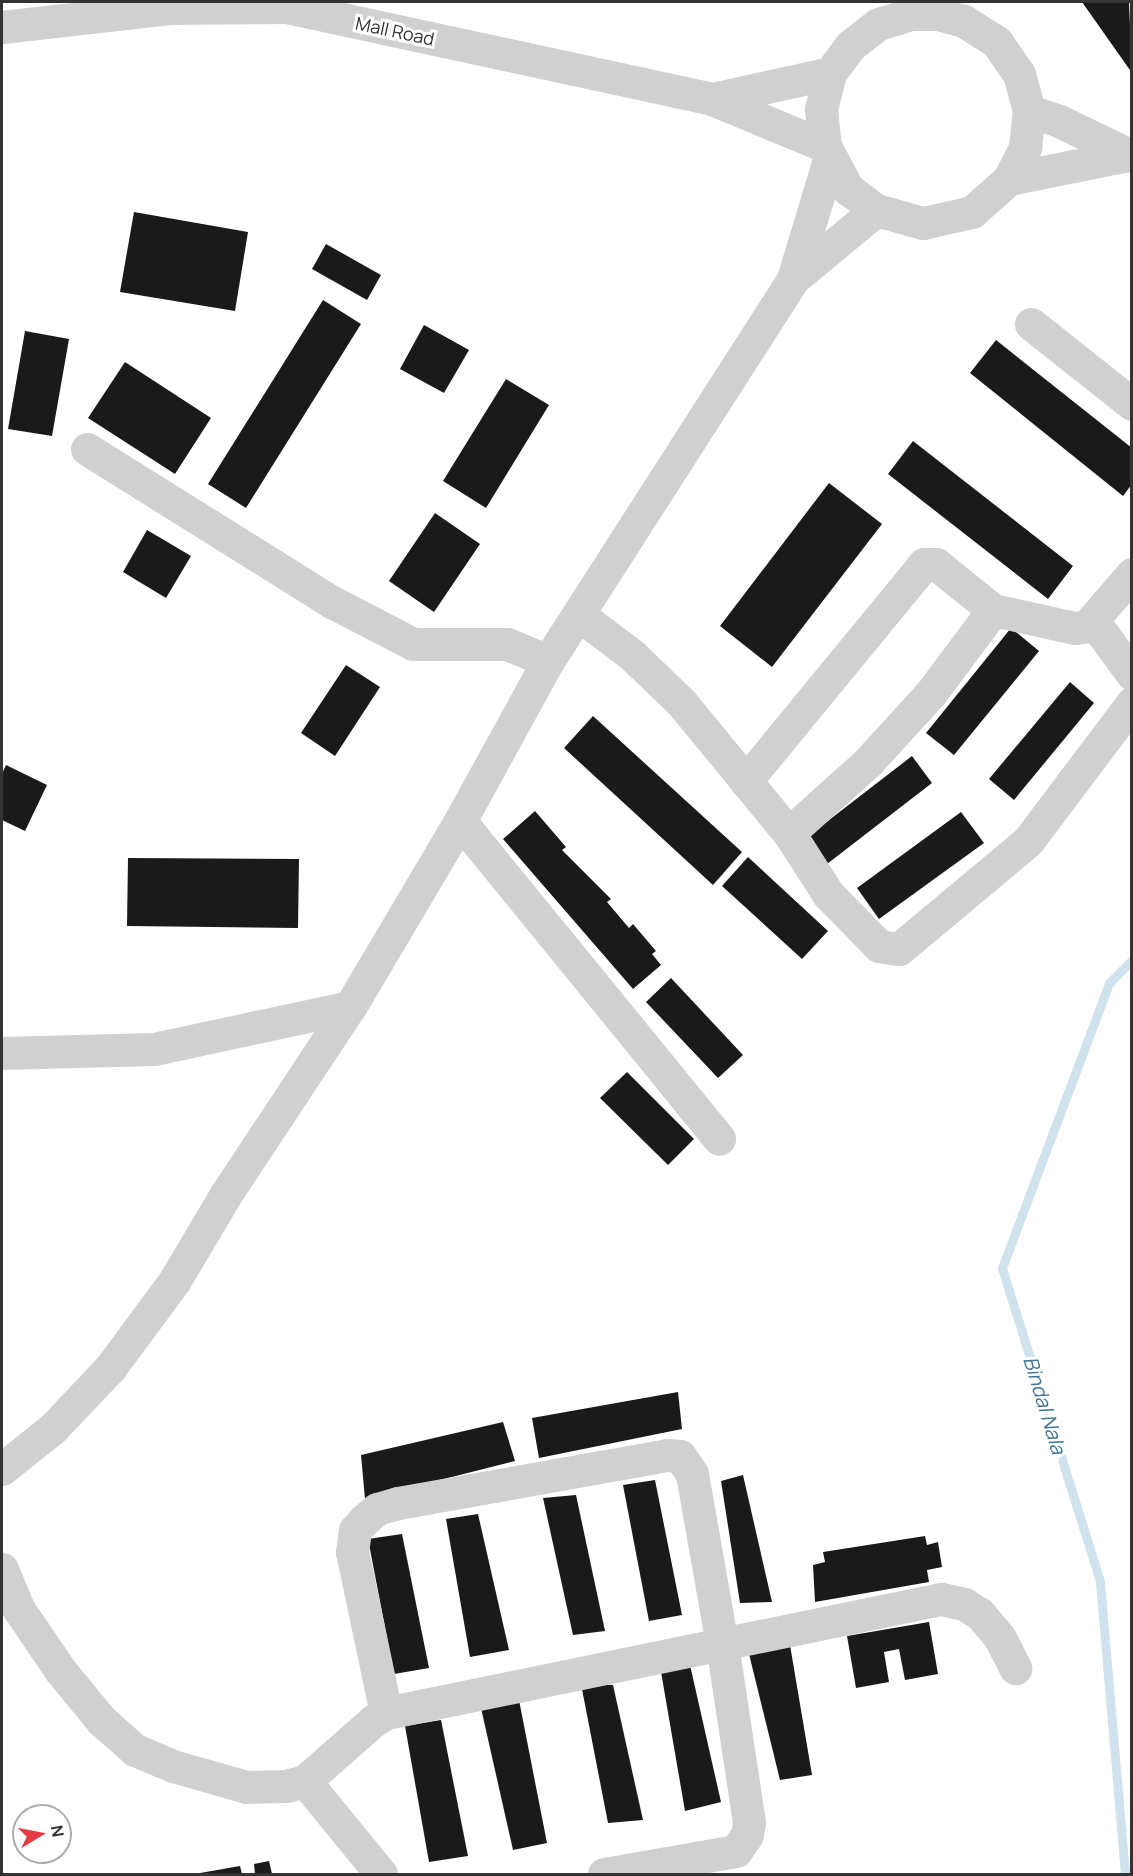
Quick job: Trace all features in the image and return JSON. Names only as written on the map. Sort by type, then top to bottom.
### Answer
[{"type":"street","name":"Mall Road","points":[[2,27],[169,4],[287,7],[712,99]]},
{"type":"street","points":[[914,8],[938,14],[964,11],[997,42],[1019,74],[1029,111],[1025,147],[1009,179],[972,212],[923,223],[876,210],[848,189],[827,153],[821,109],[831,73],[851,45],[869,31],[914,8]]},
{"type":"street","points":[[712,99],[831,73]]},
{"type":"street","points":[[712,99],[827,153]]},
{"type":"street","points":[[1029,111],[1059,120],[1130,156]]},
{"type":"street","points":[[2,1469],[53,1428],[110,1368],[175,1280],[226,1194],[350,1007],[460,821],[548,661],[793,279],[827,153]]},
{"type":"street","points":[[1009,179],[1130,156]]},
{"type":"street","points":[[793,279],[876,210]]},
{"type":"street","points":[[1031,324],[1131,404]]},
{"type":"street","points":[[87,449],[332,602],[413,644],[426,647],[507,644],[548,661]]},
{"type":"street","points":[[746,781],[924,564],[936,564],[993,610],[1075,628],[1094,622],[1131,574]]},
{"type":"street","points":[[789,833],[868,762],[931,693],[993,610]]},
{"type":"street","points":[[579,615],[632,655],[681,702],[789,833],[828,894],[879,946],[899,949],[1028,841],[1131,703]]},
{"type":"street","points":[[1094,622],[1131,674]]},
{"type":"street","points":[[460,821],[719,1139]]},
{"type":"street","points":[[2,1053],[154,1049],[350,1007]]},
{"type":"street","points":[[386,1713],[352,1552],[355,1530],[364,1520],[377,1509],[398,1503],[667,1455],[680,1456],[692,1474],[722,1644],[749,1822],[744,1843],[736,1851],[604,1875]]},
{"type":"street","points":[[2,1569],[18,1608],[60,1670],[101,1720],[135,1750],[173,1766],[246,1787],[286,1786],[305,1781],[373,1720],[386,1713],[941,1599],[964,1604],[980,1614],[1000,1638],[1015,1668]]},
{"type":"street","points":[[305,1781],[381,1875]]},
{"type":"building","points":[[1082,2],[1129,2],[1132,73]]},
{"type":"building","points":[[134,212],[248,232],[235,311],[120,292]]},
{"type":"building","points":[[326,244],[381,275],[367,300],[312,269]]},
{"type":"building","points":[[323,300],[361,324],[246,508],[208,484]]},
{"type":"building","points":[[424,325],[469,350],[444,393],[400,369]]},
{"type":"building","points":[[25,331],[69,339],[52,436],[8,429]]},
{"type":"building","points":[[996,340],[1132,448],[1132,484],[1123,496],[970,373]]},
{"type":"building","points":[[125,362],[211,418],[175,474],[88,418]]},
{"type":"building","points":[[506,379],[549,405],[486,508],[443,481]]},
{"type":"building","points":[[913,441],[1073,566],[1048,599],[888,474]]},
{"type":"building","points":[[829,483],[882,524],[772,667],[720,626]]},
{"type":"building","points":[[435,513],[480,544],[434,612],[389,581]]},
{"type":"building","points":[[147,530],[191,556],[166,598],[123,572]]},
{"type":"building","points":[[1011,628],[1039,651],[954,755],[926,733]]},
{"type":"building","points":[[346,665],[380,687],[335,756],[301,733]]},
{"type":"building","points":[[1070,682],[1094,703],[1014,800],[989,779]]},
{"type":"building","points":[[593,716],[742,852],[713,885],[564,748]]},
{"type":"building","points":[[912,756],[932,783],[827,864],[807,837]]},
{"type":"building","points":[[6,765],[47,785],[25,831],[2,820],[2,774]]},
{"type":"building","points":[[535,811],[566,847],[562,850],[611,899],[607,902],[629,928],[633,924],[656,951],[652,954],[661,965],[633,989],[503,839]]},
{"type":"building","points":[[961,812],[984,843],[879,919],[857,888]]},
{"type":"building","points":[[748,857],[828,931],[802,959],[722,886]]},
{"type":"building","points":[[128,858],[299,859],[298,928],[127,926]]},
{"type":"building","points":[[671,978],[743,1055],[718,1078],[646,1002]]},
{"type":"building","points":[[627,1072],[694,1139],[668,1165],[600,1098]]},
{"type":"building","points":[[678,1392],[682,1429],[539,1458],[532,1418]]},
{"type":"building","points":[[503,1422],[515,1461],[365,1499],[361,1455]]},
{"type":"building","points":[[743,1475],[772,1602],[740,1603],[721,1481]]},
{"type":"building","points":[[655,1480],[682,1615],[649,1621],[623,1485]]},
{"type":"building","points":[[576,1495],[605,1631],[573,1635],[543,1498]]},
{"type":"building","points":[[478,1514],[509,1650],[470,1657],[446,1519]]},
{"type":"building","points":[[402,1534],[429,1668],[394,1674],[368,1539]]},
{"type":"building","points":[[925,1536],[927,1545],[938,1542],[942,1567],[927,1570],[929,1582],[815,1602],[813,1565],[825,1562],[823,1552]]},
{"type":"building","points":[[929,1622],[938,1674],[905,1680],[899,1649],[884,1652],[889,1682],[856,1688],[847,1636]]},
{"type":"building","points":[[790,1645],[812,1775],[780,1780],[749,1654]]},
{"type":"building","points":[[690,1665],[721,1802],[685,1811],[660,1666]]},
{"type":"building","points":[[581,1684],[613,1685],[643,1820],[608,1823]]},
{"type":"building","points":[[519,1700],[547,1843],[513,1850],[481,1708]]},
{"type":"building","points":[[441,1720],[468,1856],[429,1862],[405,1726]]},
{"type":"building","points":[[269,1861],[272,1874],[255,1874],[254,1864]]},
{"type":"building","points":[[240,1866],[242,1874],[200,1874],[200,1873]]},
{"type":"waterway","name":"Bindal Nala","points":[[1125,1874],[1100,1581],[1002,1268],[1109,983],[1132,960]]}]
